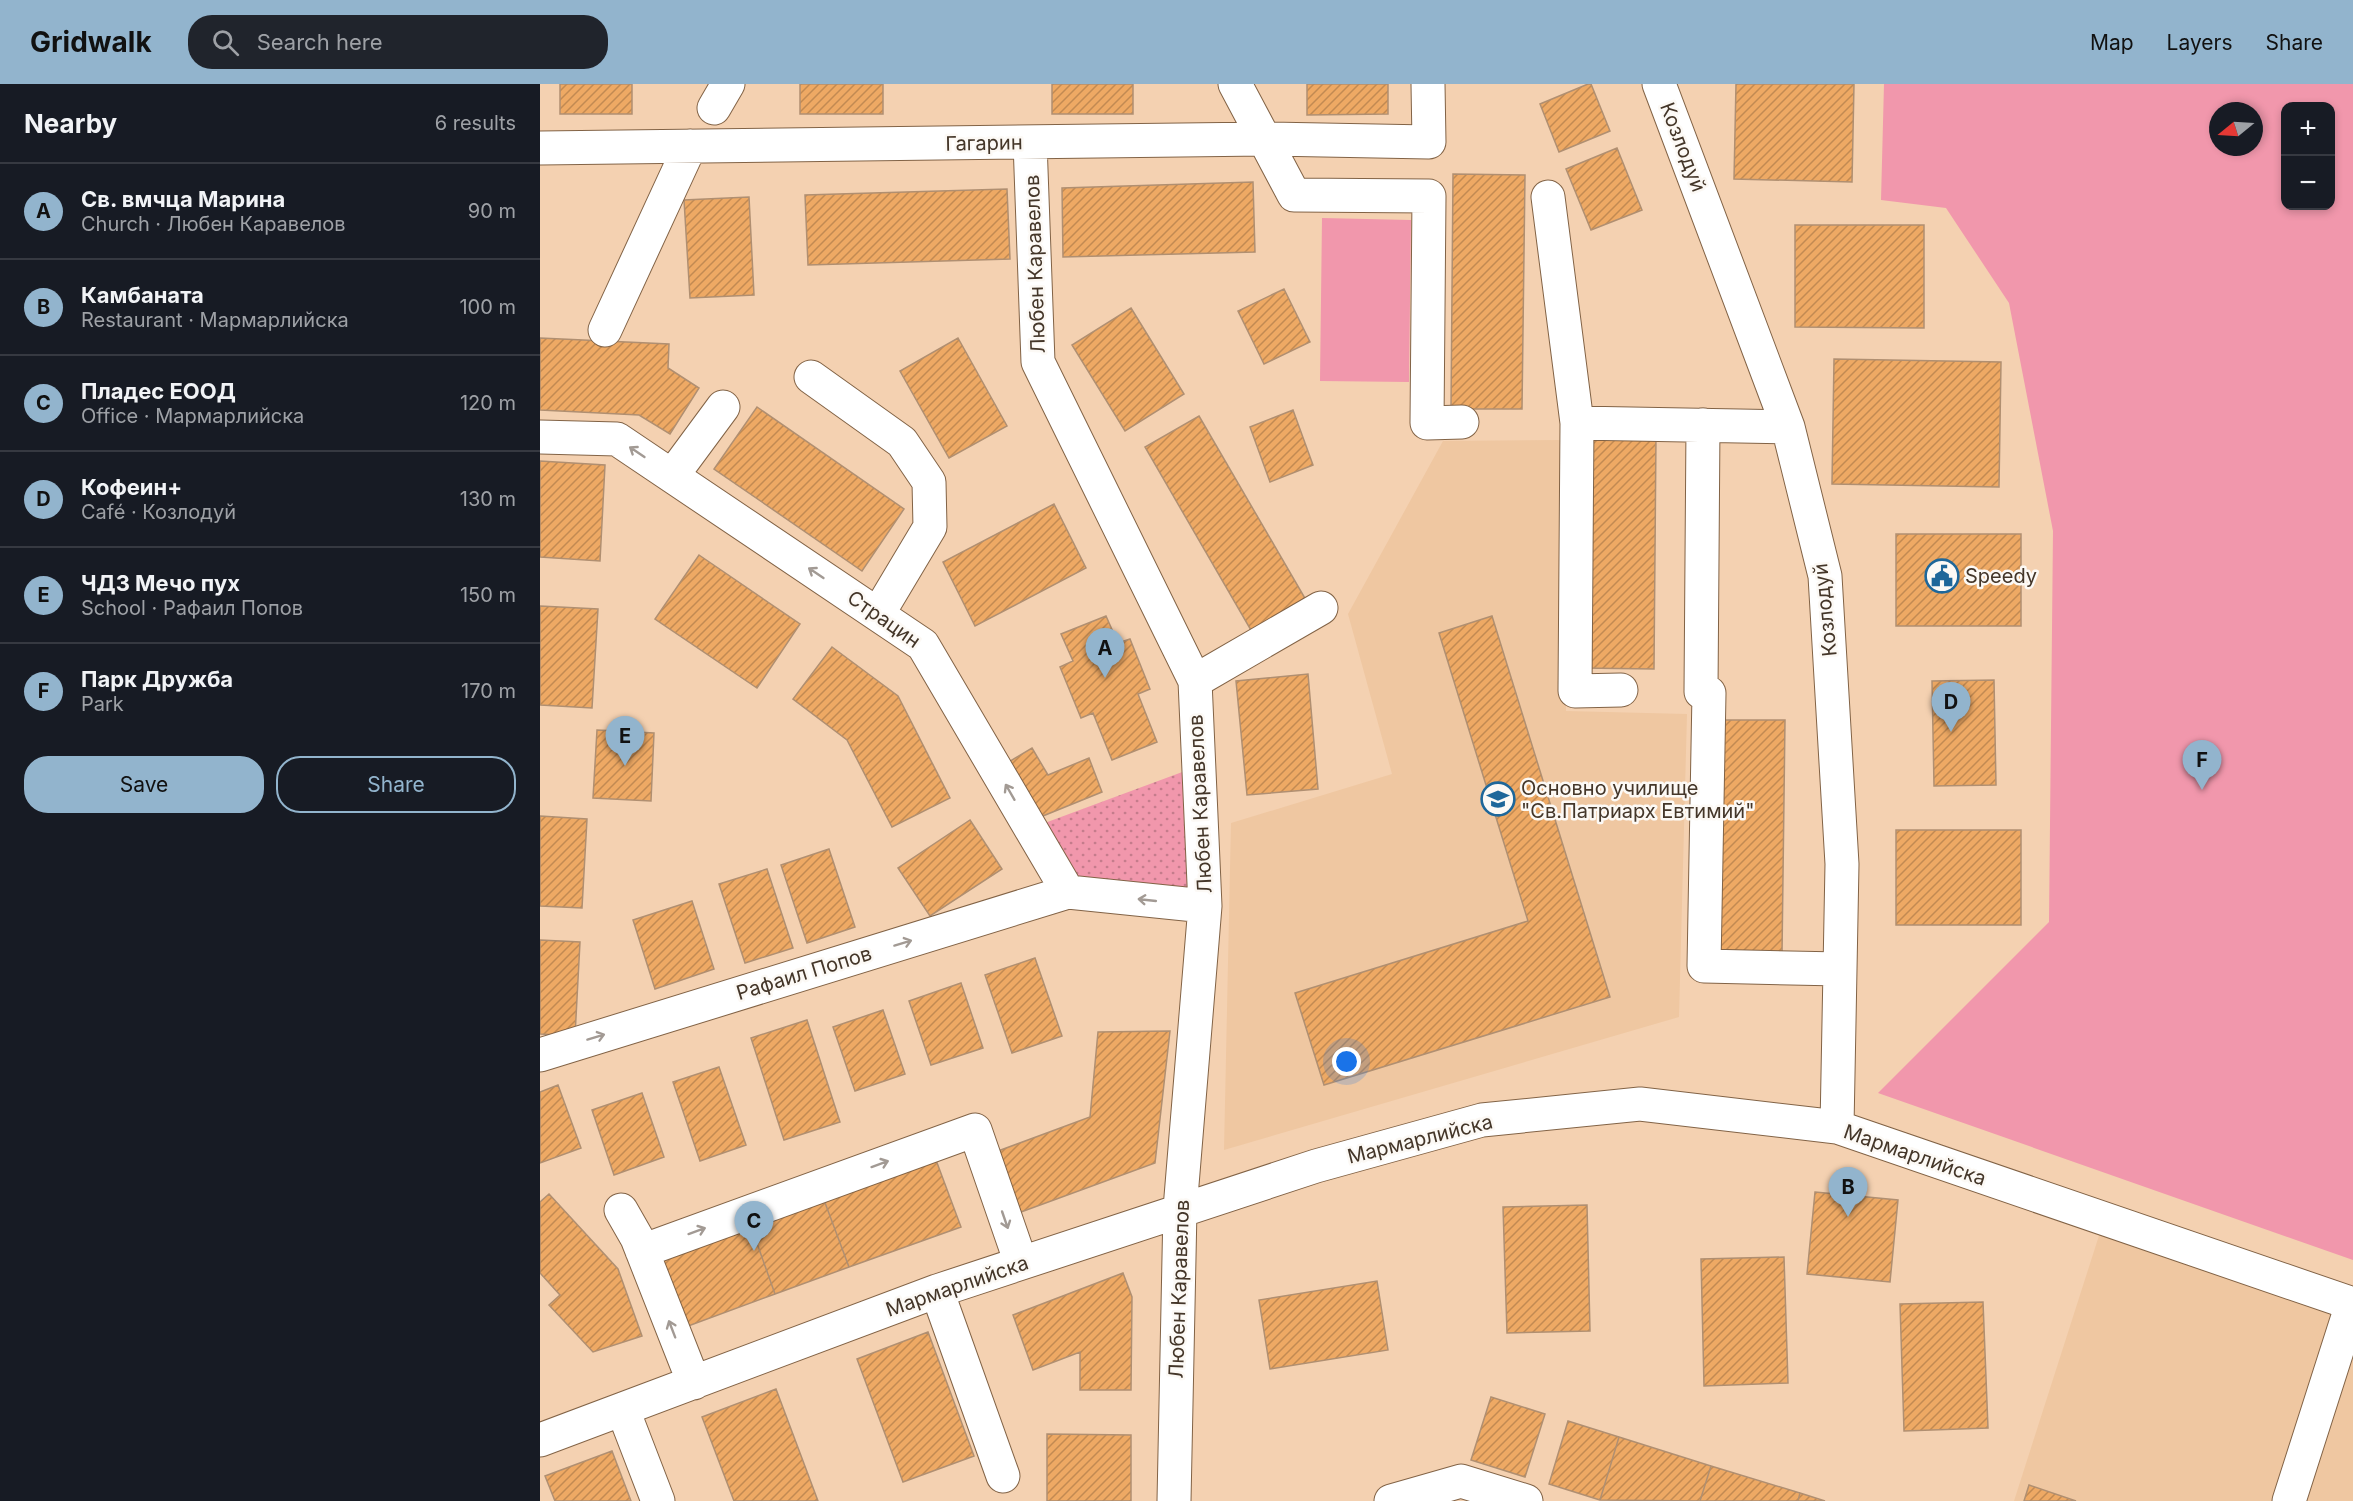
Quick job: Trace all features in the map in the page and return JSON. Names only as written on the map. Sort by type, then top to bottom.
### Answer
[{"type":"street","points":[[1235,84],[1294,195],[1430,196],[1427,423],[1462,422]]},
{"type":"street","name":"Гагарин","points":[[540,148],[1264,139],[1429,142],[1428,84]]},
{"type":"street","name":"Козлодуй","points":[[1659,84],[1788,427],[1826,576],[1842,864],[1837,1127]]},
{"type":"street","name":"Любен Каравелов","points":[[1030,142],[1038,362],[1195,681],[1205,906],[1180,1209],[1174,1501]]},
{"type":"street","points":[[605,330],[690,146]]},
{"type":"street","points":[[1548,197],[1577,423],[1575,691],[1620,690]]},
{"type":"street","points":[[811,377],[902,442],[929,482],[930,527],[878,614]]},
{"type":"street","points":[[672,476],[723,407]]},
{"type":"street","points":[[1577,423],[1788,427]]},
{"type":"street","points":[[1703,425],[1704,966],[1840,969]]},
{"type":"street","name":"Страцин","points":[[540,437],[617,439],[923,645],[1068,892]]},
{"type":"street","points":[[1195,681],[1321,608]]},
{"type":"street","points":[[1068,892],[1205,906]]},
{"type":"street","name":"Рафаил Попов","points":[[540,1055],[1068,892]]},
{"type":"street","name":"Мармарлийска","points":[[540,1440],[937,1291],[1316,1166],[1482,1120],[1640,1104],[1837,1127],[2353,1304]]},
{"type":"street","points":[[642,1251],[975,1130],[1021,1263]]},
{"type":"street","points":[[621,1210],[642,1251],[694,1383]]},
{"type":"street","points":[[937,1291],[1003,1476]]},
{"type":"street","points":[[2289,1501],[2353,1304]]},
{"type":"street","points":[[623,1410],[658,1501]]},
{"type":"street","points":[[1391,1501],[1461,1480],[1526,1501]]},
{"type":"shaded area","points":[[1884,84],[2353,84],[2353,1260],[1878,1093],[2049,922],[2053,531],[2009,303],[1946,208],[1881,200]]},
{"type":"shaded area","points":[[1322,218],[1411,220],[1409,382],[1320,381]]},
{"type":"shaded area","name":"Основно училище \"Св.Патриарх Евтимий\"","points":[[1565,440],[1566,711],[1687,714],[1679,1017],[1224,1150],[1231,823],[1392,774],[1348,614],[1443,441]]},
{"type":"shaded area","points":[[1185,771],[1195,895],[1076,883],[1042,824]]},
{"type":"shaded area","points":[[2104,1220],[2353,1304],[2353,1501],[2014,1501]]},
{"type":"building","points":[[560,84],[632,84],[632,114],[560,114]]},
{"type":"building","points":[[800,84],[883,84],[883,114],[800,114]]},
{"type":"building","points":[[1052,84],[1133,84],[1133,114],[1052,114]]},
{"type":"building","points":[[1307,84],[1388,84],[1388,114],[1307,115]]},
{"type":"building","points":[[1591,84],[1610,131],[1559,152],[1540,104]]},
{"type":"building","points":[[1736,84],[1854,84],[1852,182],[1734,179]]},
{"type":"building","points":[[1617,148],[1642,210],[1591,230],[1566,169]]},
{"type":"building","points":[[1453,174],[1525,175],[1522,409],[1451,409]]},
{"type":"building","points":[[1253,182],[1255,252],[1063,257],[1062,188]]},
{"type":"building","points":[[1007,189],[1010,259],[808,265],[805,195]]},
{"type":"building","points":[[749,197],[754,295],[690,298],[684,200]]},
{"type":"building","points":[[1795,225],[1924,225],[1924,328],[1795,327]]},
{"type":"building","points":[[1284,289],[1310,342],[1264,364],[1238,311]]},
{"type":"building","points":[[1131,308],[1184,394],[1125,431],[1072,345]]},
{"type":"building","points":[[540,338],[669,344],[668,368],[699,388],[670,434],[639,415],[540,410]]},
{"type":"building","points":[[958,338],[1007,426],[949,458],[900,371]]},
{"type":"building","points":[[1834,359],[2001,362],[1999,487],[1832,484]]},
{"type":"building","points":[[757,407],[904,509],[862,571],[714,469]]},
{"type":"building","points":[[1293,410],[1313,465],[1270,482],[1250,427]]},
{"type":"building","points":[[1199,416],[1306,600],[1252,632],[1145,447]]},
{"type":"building","points":[[1584,434],[1656,435],[1654,669],[1582,668]]},
{"type":"building","points":[[540,461],[605,465],[600,561],[540,557]]},
{"type":"building","points":[[1054,504],[1086,568],[975,626],[943,562]]},
{"type":"building","points":[[1896,534],[2021,534],[2021,626],[1896,626]]},
{"type":"building","points":[[699,555],[800,624],[757,688],[655,619]]},
{"type":"building","points":[[540,606],[598,609],[592,708],[540,705]]},
{"type":"building","points":[[1106,616],[1118,643],[1130,639],[1150,689],[1138,694],[1157,742],[1112,760],[1093,713],[1081,718],[1060,667],[1073,661],[1061,634]]},
{"type":"building","points":[[1492,616],[1610,997],[1324,1085],[1295,993],[1528,921],[1439,633]]},
{"type":"building","points":[[832,647],[898,696],[950,798],[892,827],[847,740],[793,699]]},
{"type":"building","points":[[1308,674],[1318,789],[1247,795],[1236,681]]},
{"type":"building","points":[[1994,680],[1996,785],[1934,786],[1932,681]]},
{"type":"building","points":[[1713,720],[1785,720],[1782,955],[1711,954]]},
{"type":"building","points":[[597,730],[654,733],[651,801],[593,798]]},
{"type":"building","points":[[1032,748],[1048,775],[1089,758],[1102,792],[1033,820],[1002,766]]},
{"type":"building","points":[[540,816],[587,819],[582,908],[540,906]]},
{"type":"building","points":[[970,820],[1002,869],[930,916],[898,868]]},
{"type":"building","points":[[1896,830],[2021,830],[2021,925],[1896,925]]},
{"type":"building","points":[[829,849],[855,927],[807,943],[781,865]]},
{"type":"building","points":[[767,869],[793,948],[745,963],[719,884]]},
{"type":"building","points":[[692,901],[714,969],[655,989],[633,920]]},
{"type":"building","points":[[540,940],[580,942],[575,1036],[540,1034]]},
{"type":"building","points":[[1035,958],[1062,1036],[1012,1053],[985,975]]},
{"type":"building","points":[[961,983],[983,1048],[931,1065],[909,1001]]},
{"type":"building","points":[[883,1010],[905,1074],[855,1091],[833,1027]]},
{"type":"building","points":[[807,1020],[840,1122],[784,1140],[751,1038]]},
{"type":"building","points":[[1170,1031],[1155,1163],[1021,1212],[998,1151],[1090,1117],[1098,1032]]},
{"type":"building","points":[[719,1067],[746,1145],[700,1161],[673,1082]]},
{"type":"building","points":[[558,1085],[581,1148],[540,1163],[540,1092]]},
{"type":"building","points":[[642,1093],[664,1157],[614,1175],[592,1110]]},
{"type":"building","points":[[933,1152],[961,1227],[849,1267],[821,1192]]},
{"type":"building","points":[[821,1192],[849,1267],[775,1294],[748,1218]]},
{"type":"building","points":[[1815,1192],[1898,1200],[1890,1282],[1807,1274]]},
{"type":"building","points":[[549,1194],[618,1269],[642,1336],[593,1352],[549,1305],[560,1295],[540,1273],[540,1202]]},
{"type":"building","points":[[1587,1205],[1590,1331],[1507,1333],[1503,1207]]},
{"type":"building","points":[[748,1218],[775,1294],[680,1329],[653,1253]]},
{"type":"building","points":[[1784,1257],[1788,1383],[1704,1386],[1701,1259]]},
{"type":"building","points":[[1123,1273],[1132,1297],[1131,1390],[1080,1390],[1080,1352],[1033,1370],[1013,1315]]},
{"type":"building","points":[[1377,1281],[1388,1350],[1270,1369],[1259,1300]]},
{"type":"building","points":[[1983,1302],[1988,1428],[1904,1431],[1900,1304]]},
{"type":"building","points":[[928,1332],[974,1456],[903,1482],[857,1359]]},
{"type":"building","points":[[776,1389],[818,1501],[734,1501],[702,1417]]},
{"type":"building","points":[[1491,1397],[1545,1414],[1525,1477],[1471,1460]]},
{"type":"building","points":[[1568,1421],[1619,1437],[1600,1500],[1549,1484]]},
{"type":"building","points":[[1047,1434],[1131,1435],[1131,1501],[1047,1501]]},
{"type":"building","points":[[1619,1437],[1711,1466],[1700,1501],[1600,1500]]},
{"type":"building","points":[[612,1451],[631,1501],[555,1501],[545,1476]]},
{"type":"building","points":[[1711,1466],[1800,1493],[1798,1501],[1700,1501]]},
{"type":"building","points":[[2029,1485],[2076,1501],[2024,1501]]},
{"type":"building","points":[[1800,1493],[1825,1501],[1798,1501]]},
{"type":"place","name":"Speedy","points":[[1942,576]]},
{"type":"place","name":"Св. вмчца Марина","points":[[1105,678]]},
{"type":"place","name":"Кофеин+","points":[[1951,732]]},
{"type":"place","name":"ЧДЗ Мечо пух","points":[[625,766]]},
{"type":"place","name":"Парк Дружба","points":[[2202,790]]},
{"type":"place","name":"Основно училище \"Св.Патриарх Евтимий\"","points":[[1498,799]]},
{"type":"place","name":"Камбаната","points":[[1848,1217]]},
{"type":"place","name":"Пладес ЕООД","points":[[754,1251]]}]
